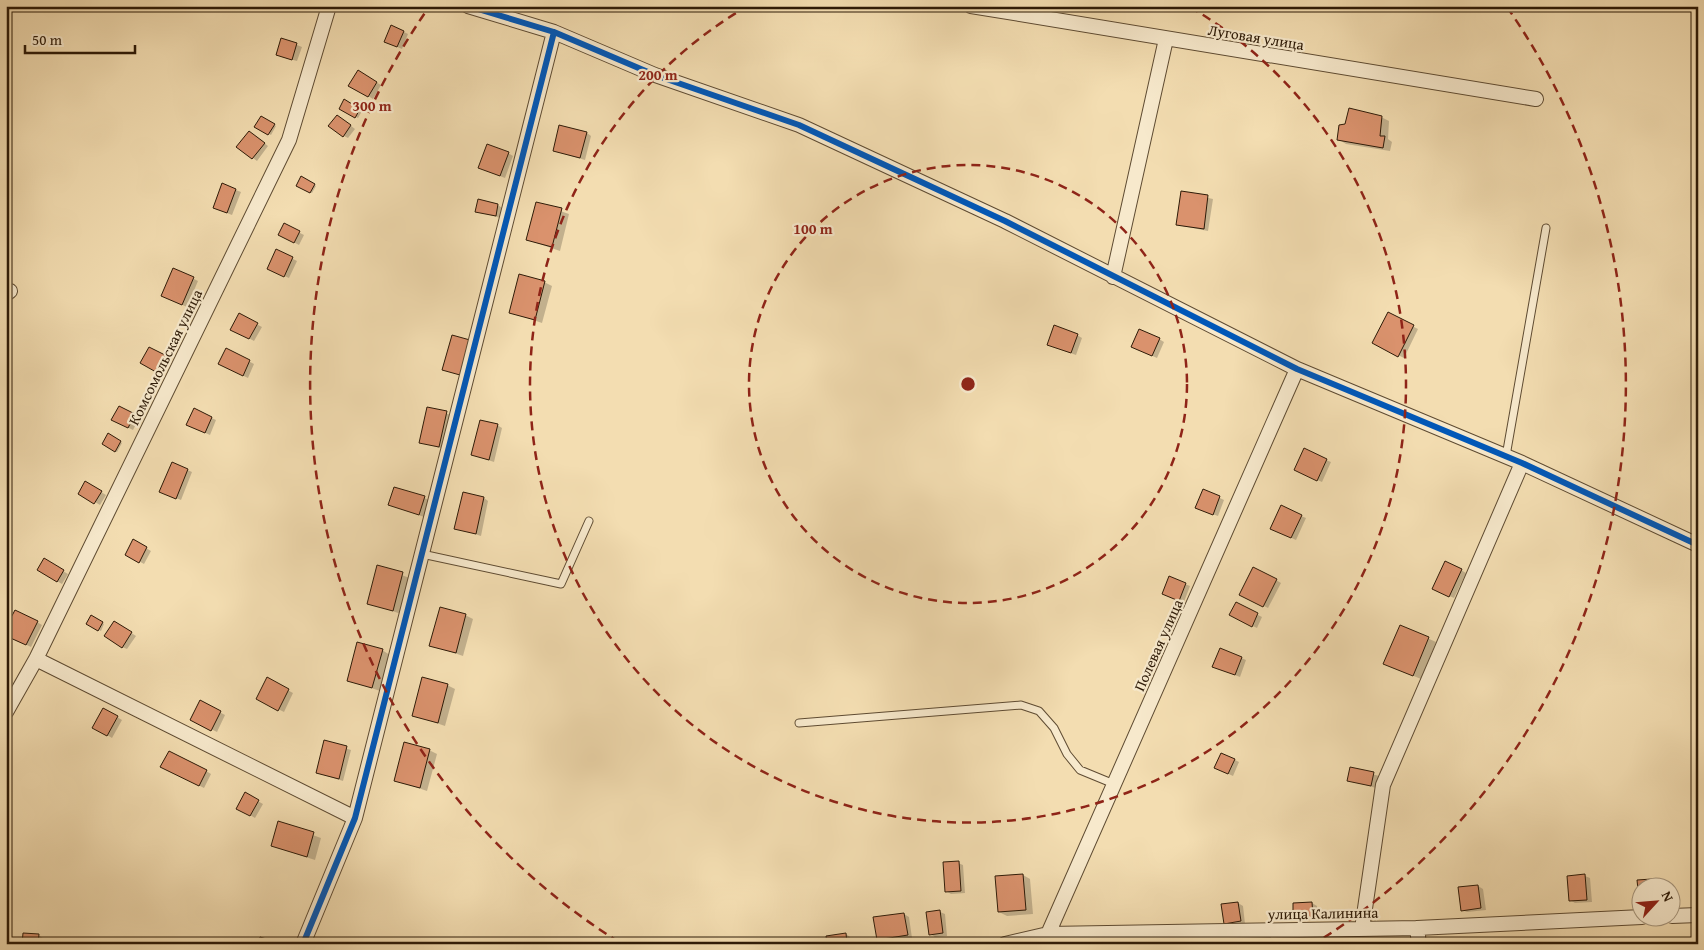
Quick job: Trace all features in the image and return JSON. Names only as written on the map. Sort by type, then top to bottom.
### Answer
[{"type":"street","name":"Комсомольская улица","points":[[6,712],[36,659],[289,140],[329,6]]},
{"type":"street","points":[[468,6],[554,32],[655,74],[799,125],[1005,220],[1113,277],[1298,369],[1522,463],[1698,545]]},
{"type":"street","name":"Луговая улица","points":[[970,6],[1536,99]]},
{"type":"street","points":[[303,944],[355,818],[554,32]]},
{"type":"street","points":[[1113,277],[1166,39]]},
{"type":"street","name":"Полевая улица","points":[[1048,934],[1298,369]]},
{"type":"street","points":[[1362,929],[1383,785],[1522,463]]},
{"type":"street","points":[[36,659],[355,818]]},
{"type":"street","points":[[1682,916],[1698,915]]},
{"type":"street","name":"улица Калинина","points":[[1005,944],[1048,934],[1417,928],[1632,918]]},
{"type":"street","points":[[1417,928],[1419,944]]},
{"type":"lane","points":[[1506,456],[1546,228]]},
{"type":"lane","points":[[422,554],[561,584],[588,521]]},
{"type":"lane","points":[[799,724],[1020,704],[1040,711],[1054,728],[1066,754],[1080,770],[1114,784]]},
{"type":"building","points":[[391,25],[404,31],[397,47],[384,42]]},
{"type":"building","points":[[281,38],[297,43],[292,60],[276,55]]},
{"type":"building","points":[[358,70],[377,82],[368,97],[348,86]]},
{"type":"building","points":[[344,99],[360,109],[355,118],[339,109]]},
{"type":"building","points":[[1349,108],[1382,116],[1380,136],[1385,136],[1383,148],[1337,140],[1339,125],[1345,124]]},
{"type":"building","points":[[337,115],[351,125],[343,137],[328,126]]},
{"type":"building","points":[[261,116],[275,124],[268,135],[254,127]]},
{"type":"building","points":[[559,125],[587,132],[580,158],[553,151]]},
{"type":"building","points":[[249,131],[265,143],[252,159],[236,147]]},
{"type":"building","points":[[487,144],[509,152],[500,176],[478,168]]},
{"type":"building","points":[[301,176],[315,184],[310,193],[296,186]]},
{"type":"building","points":[[222,183],[236,189],[227,213],[213,208]]},
{"type":"building","points":[[1181,191],[1208,195],[1204,229],[1176,225]]},
{"type":"building","points":[[478,199],[498,204],[496,216],[475,212]]},
{"type":"building","points":[[536,202],[562,208],[552,247],[526,240]]},
{"type":"building","points":[[284,223],[300,231],[294,243],[278,235]]},
{"type":"building","points":[[276,249],[293,257],[284,277],[267,269]]},
{"type":"building","points":[[173,268],[194,277],[182,305],[161,296]]},
{"type":"building","points":[[519,274],[545,281],[535,320],[509,313]]},
{"type":"building","points":[[1388,312],[1414,325],[1398,357],[1372,343]]},
{"type":"building","points":[[239,313],[258,323],[249,339],[230,330]]},
{"type":"building","points":[[1054,325],[1078,334],[1071,353],[1047,345]]},
{"type":"building","points":[[1139,329],[1160,338],[1152,356],[1131,347]]},
{"type":"building","points":[[452,335],[470,340],[460,375],[442,370]]},
{"type":"building","points":[[149,347],[165,355],[156,372],[140,363]]},
{"type":"building","points":[[226,348],[250,360],[243,376],[218,364]]},
{"type":"building","points":[[119,406],[135,414],[128,428],[111,420]]},
{"type":"building","points":[[427,407],[447,411],[439,447],[419,443]]},
{"type":"building","points":[[194,408],[212,417],[205,433],[186,425]]},
{"type":"building","points":[[480,420],[498,424],[489,460],[471,455]]},
{"type":"building","points":[[108,433],[121,441],[115,452],[102,444]]},
{"type":"building","points":[[1304,448],[1327,459],[1317,481],[1294,470]]},
{"type":"building","points":[[172,462],[188,469],[176,499],[159,492]]},
{"type":"building","points":[[85,481],[102,491],[94,504],[78,494]]},
{"type":"building","points":[[394,487],[425,496],[419,515],[388,505]]},
{"type":"building","points":[[1203,489],[1220,496],[1213,515],[1195,508]]},
{"type":"building","points":[[463,492],[484,497],[476,534],[454,529]]},
{"type":"building","points":[[1281,505],[1302,515],[1291,538],[1270,529]]},
{"type":"building","points":[[133,539],[147,547],[139,563],[125,555]]},
{"type":"building","points":[[44,558],[64,570],[57,582],[37,570]]},
{"type":"building","points":[[1445,561],[1462,569],[1449,597],[1432,589]]},
{"type":"building","points":[[377,565],[403,572],[393,611],[367,604]]},
{"type":"building","points":[[1253,567],[1277,579],[1263,607],[1239,595]]},
{"type":"building","points":[[1169,576],[1186,583],[1179,601],[1162,594]]},
{"type":"building","points":[[1236,602],[1258,613],[1252,627],[1229,615]]},
{"type":"building","points":[[440,607],[466,614],[456,653],[429,646]]},
{"type":"building","points":[[15,610],[38,621],[26,645],[6,636],[6,627]]},
{"type":"building","points":[[91,615],[103,622],[98,631],[86,624]]},
{"type":"building","points":[[114,621],[132,632],[122,648],[104,636]]},
{"type":"building","points":[[1400,625],[1429,637],[1413,676],[1383,664]]},
{"type":"building","points":[[357,642],[383,649],[372,688],[347,681]]},
{"type":"building","points":[[1220,648],[1242,657],[1235,675],[1212,667]]},
{"type":"building","points":[[267,677],[289,689],[278,711],[256,699]]},
{"type":"building","points":[[422,677],[448,684],[438,723],[412,716]]},
{"type":"building","points":[[200,700],[221,711],[211,731],[190,720]]},
{"type":"building","points":[[103,708],[118,716],[107,736],[92,728]]},
{"type":"building","points":[[324,740],[347,746],[339,779],[316,773]]},
{"type":"building","points":[[404,742],[430,749],[420,788],[394,781]]},
{"type":"building","points":[[169,751],[207,770],[199,786],[160,767]]},
{"type":"building","points":[[1221,753],[1235,759],[1228,774],[1214,768]]},
{"type":"building","points":[[1350,767],[1374,772],[1371,786],[1347,781]]},
{"type":"building","points":[[245,792],[259,800],[250,816],[236,809]]},
{"type":"building","points":[[278,821],[314,832],[307,857],[271,846]]},
{"type":"building","points":[[959,861],[961,891],[945,892],[943,862]]},
{"type":"building","points":[[1023,874],[1026,910],[998,912],[995,876]]},
{"type":"building","points":[[1585,874],[1587,900],[1569,901],[1567,876]]},
{"type":"building","points":[[1478,885],[1481,908],[1461,911],[1458,887]]},
{"type":"building","points":[[1238,902],[1241,921],[1224,924],[1221,904]]},
{"type":"building","points":[[1312,902],[1313,918],[1293,918],[1293,903]]},
{"type":"building","points":[[940,910],[943,933],[929,935],[926,912]]},
{"type":"building","points":[[904,913],[908,935],[877,940],[873,917]]},
{"type":"building","points":[[23,933],[39,934],[38,944],[22,944]]},
{"type":"building","points":[[846,933],[847,944],[827,944],[826,936]]},
{"type":"building","points":[[260,937],[283,944],[258,944]]},
{"type":"building","points":[[72,939],[92,942],[91,944],[71,944]]},
{"type":"building","points":[[668,941],[668,944],[650,944],[650,942]]},
{"type":"cycle path","points":[[468,6],[554,32],[655,75],[799,125],[1005,221],[1297,369],[1522,463],[1698,545]]},
{"type":"cycle path","points":[[303,944],[355,818],[554,32]]}]
